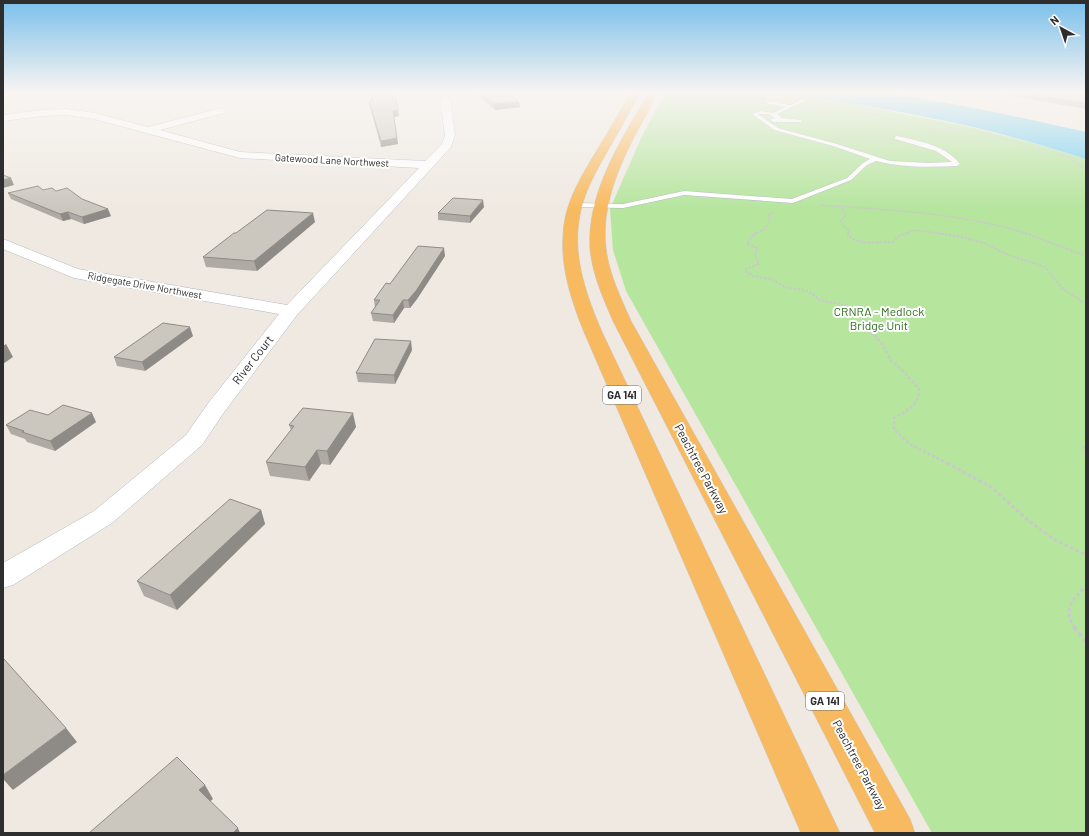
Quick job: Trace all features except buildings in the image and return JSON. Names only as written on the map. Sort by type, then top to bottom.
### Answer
[{"type":"highway","name":"GA 141","points":[[614,131],[582,186],[574,205],[571,225],[570,253],[576,288],[584,309],[821,833]]},
{"type":"highway","name":"Peachtree Parkway","points":[[634,131],[613,172],[601,206],[598,233],[601,264],[609,291],[622,321],[896,833]]},
{"type":"street","name":"Gatewood Lane Northwest","points":[[153,131],[240,155],[427,165]]},
{"type":"street","name":"River Court","points":[[3,577],[103,517],[194,440],[217,407],[291,311],[447,145],[450,135],[449,131]]},
{"type":"street","name":"Ridgegate Drive Northwest","points":[[3,244],[74,273],[291,311]]},
{"type":"lane","points":[[781,131],[835,145],[890,163],[929,166],[957,164],[954,159],[934,148],[897,138]]},
{"type":"lane","points":[[574,205],[623,206],[684,193],[729,195],[766,200],[793,201],[849,179],[865,164],[875,159]]},
{"type":"path","points":[[969,131],[1013,143],[1049,150],[1068,157],[1086,170]]},
{"type":"path","points":[[793,201],[777,207],[775,211],[768,216],[770,222],[766,226],[766,229],[753,235],[747,242],[748,244],[757,248],[755,256],[759,264],[746,269],[745,271],[753,276],[771,279],[785,287],[804,290],[813,294],[819,300],[829,303],[846,304],[862,315],[875,337],[883,345],[891,361],[904,372],[919,389],[919,398],[911,408],[894,418],[892,424],[894,429],[906,440],[925,453],[991,486],[1029,522],[1069,549],[1086,555]]},
{"type":"path","points":[[1086,256],[1008,229],[949,216],[904,210],[839,206],[843,209],[846,215],[842,221],[843,226],[850,230],[848,235],[852,240],[868,244],[882,241],[893,242],[899,236],[908,234],[914,230],[962,237],[984,243],[1006,254],[1047,268],[1062,288],[1076,299],[1086,304]]},
{"type":"path","points":[[1086,446],[1084,448],[1086,454]]},
{"type":"path","points":[[1086,587],[1074,598],[1068,607],[1069,619],[1086,642]]},
{"type":"green space","name":"CRNRA - Medlock Bridge Unit","points":[[645,131],[986,131],[1086,159],[1086,833],[932,833],[626,291],[613,250],[610,209]]},
{"type":"water","points":[[989,131],[1086,132],[1086,159]]}]
